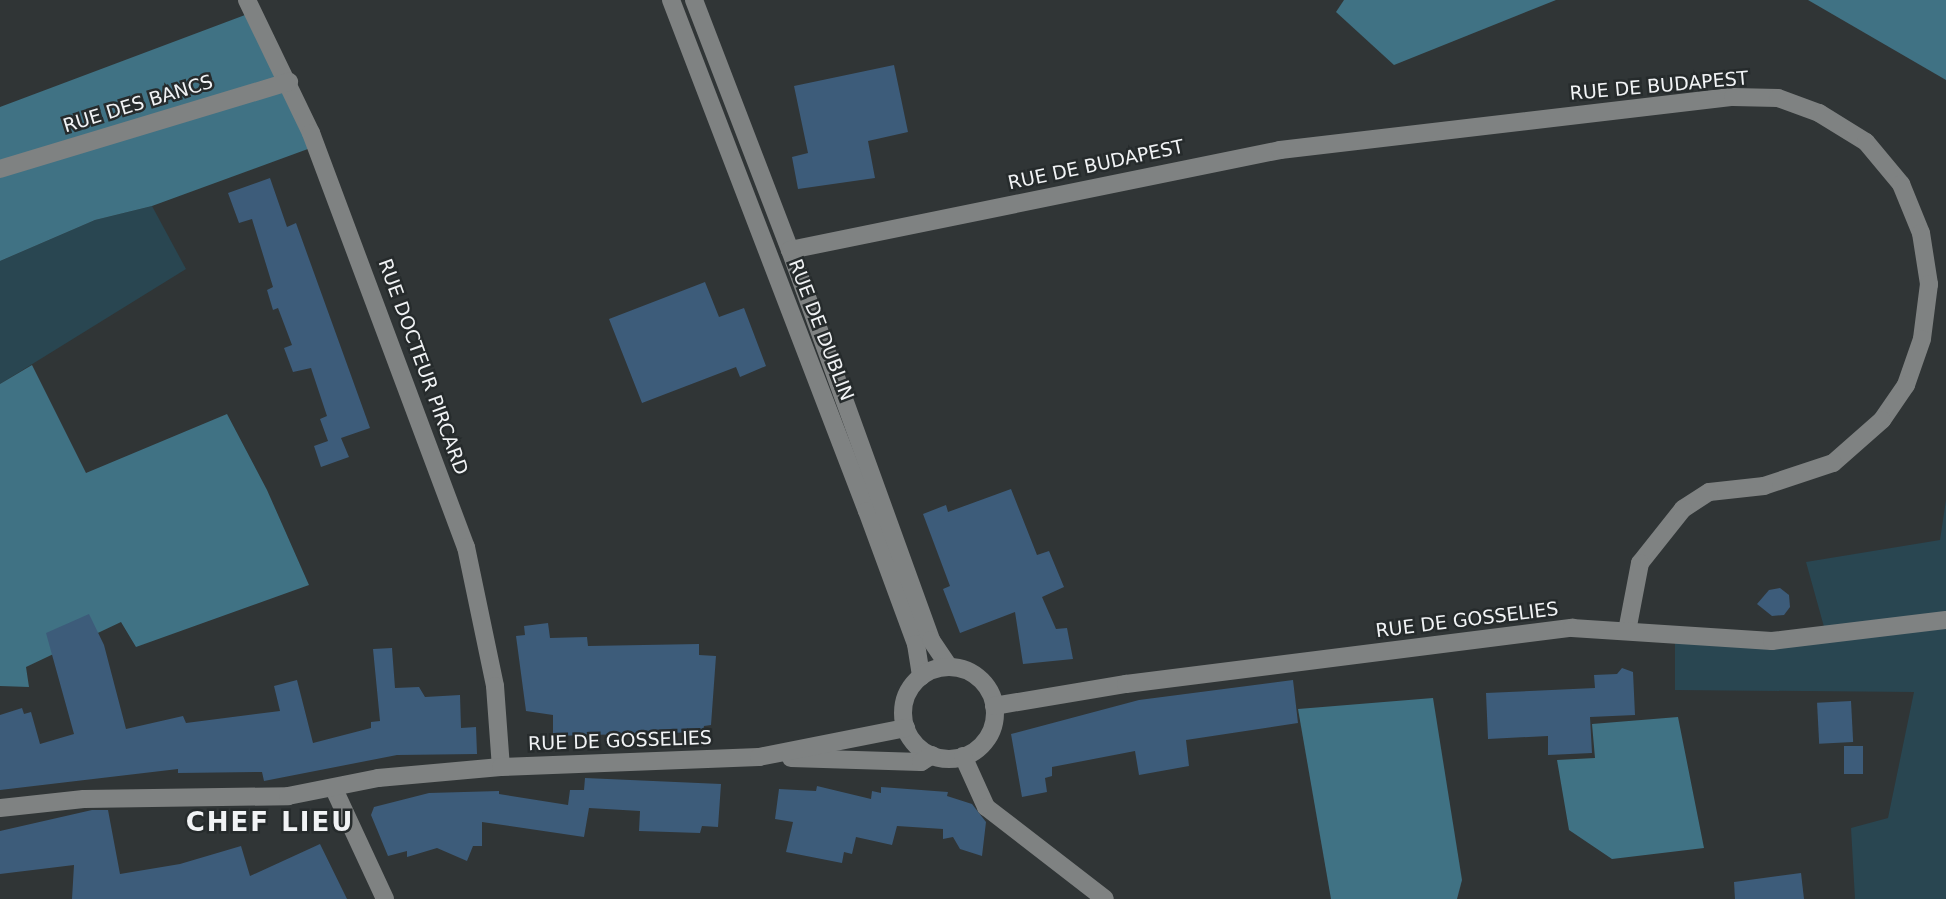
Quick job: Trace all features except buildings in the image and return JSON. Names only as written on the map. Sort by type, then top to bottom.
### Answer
[{"type":"street","name":"RUE DOCTEUR PIRCARD","points":[[247,0],[289,82],[394,346],[466,547],[495,685],[501,767]]},
{"type":"street","name":"RUE DE DUBLIN","points":[[671,0],[876,535],[916,644],[921,677]]},
{"type":"street","name":"RUE DE DUBLIN","points":[[694,0],[790,250],[930,640],[949,667]]},
{"type":"street","name":"RUE DES BANCS","points":[[0,169],[289,82]]},
{"type":"street","name":"RUE DE BUDAPEST","points":[[790,250],[1280,150],[1733,97],[1779,98],[1819,113],[1866,142],[1901,184],[1921,233],[1928,284],[1922,339],[1906,386],[1882,420],[1833,463],[1764,486],[1709,492],[1683,509],[1640,563],[1627,631]]},
{"type":"street","name":"RUE DE GOSSELIES","points":[[994,706],[1126,684],[1558,630],[1627,631],[1772,641],[1946,620]]},
{"type":"street","points":[[759,757],[920,762],[932,755],[963,756],[984,743],[992,729],[994,706],[986,685],[974,674],[949,667],[921,677],[905,698],[906,728],[914,742],[932,755]]},
{"type":"street","name":"RUE DE GOSSELIES","points":[[0,808],[84,799],[231,800],[334,789],[405,775],[501,767],[759,757],[906,728]]},
{"type":"street","points":[[963,756],[986,807],[1105,899]]},
{"type":"street","points":[[334,789],[385,899]]},
{"type":"shaded area","points":[[1344,0],[1556,0],[1394,65],[1336,12]]},
{"type":"shaded area","points":[[1808,0],[1946,0],[1946,80]]},
{"type":"shaded area","points":[[253,12],[316,146],[152,206],[95,220],[0,261],[0,107]]},
{"type":"shaded area","points":[[152,206],[186,269],[0,384],[0,261],[95,220]]},
{"type":"shaded area","points":[[32,365],[86,473],[227,414],[267,490],[309,585],[136,647],[121,622],[26,667],[29,687],[0,686],[0,384]]},
{"type":"shaded area","points":[[1946,500],[1946,899],[1855,899],[1851,828],[1888,818],[1914,692],[1675,690],[1675,634],[1826,634],[1806,562],[1940,540]]},
{"type":"shaded area","points":[[1433,698],[1462,880],[1457,899],[1331,899],[1298,709]]},
{"type":"shaded area","points":[[1678,717],[1704,848],[1612,859],[1569,830],[1557,760],[1595,758],[1592,724]]},
{"type":"district","name":"CHEF LIEU","points":[[270,823]]}]
